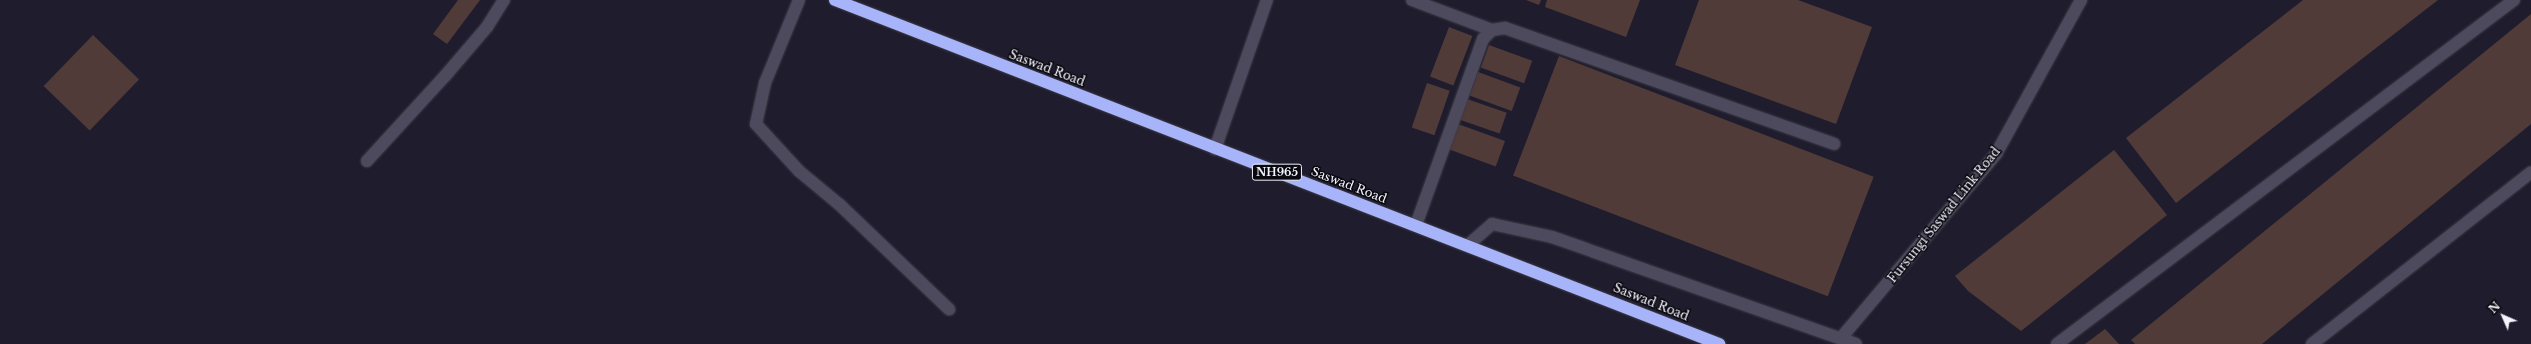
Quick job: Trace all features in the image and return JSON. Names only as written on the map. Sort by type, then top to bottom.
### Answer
[{"type":"highway","name":"Saswad Road","points":[[835,0],[1215,149],[1468,245],[1697,340],[1719,344]]},
{"type":"street","points":[[367,161],[446,76],[487,26],[504,0]]},
{"type":"street","points":[[799,0],[765,83],[756,124],[799,171],[840,205],[949,310]]},
{"type":"street","points":[[1215,149],[1267,0]]},
{"type":"street","points":[[1412,0],[1492,30],[1505,28],[1834,144]]},
{"type":"street","name":"Fursungi Saswad Link Road","points":[[1841,338],[1996,154],[2081,0]]},
{"type":"street","points":[[2058,344],[2514,0]]},
{"type":"street","points":[[1416,225],[1483,39],[1492,30]]},
{"type":"street","points":[[2312,344],[2531,172]]},
{"type":"street","points":[[1468,245],[1492,224],[1552,237],[1856,344]]},
{"type":"building","points":[[458,0],[480,0],[447,44],[433,34]]},
{"type":"building","points":[[1526,0],[1541,0],[1539,5]]},
{"type":"building","points":[[1547,0],[1640,0],[1626,37],[1545,7]]},
{"type":"building","points":[[1699,0],[1798,0],[1872,27],[1836,124],[1675,65]]},
{"type":"building","points":[[2303,0],[2438,0],[2176,203],[2126,138]]},
{"type":"building","points":[[2531,14],[2531,124],[2262,344],[2135,344],[2131,340]]},
{"type":"building","points":[[1449,27],[1472,36],[1453,85],[1430,76]]},
{"type":"building","points":[[93,35],[139,79],[90,131],[44,86]]},
{"type":"building","points":[[1489,45],[1532,61],[1524,83],[1481,68]]},
{"type":"building","points":[[1559,56],[1874,177],[1828,296],[1513,175]]},
{"type":"building","points":[[1478,72],[1520,87],[1512,111],[1469,95]]},
{"type":"building","points":[[1427,83],[1450,91],[1434,135],[1412,127]]},
{"type":"building","points":[[1467,99],[1507,113],[1500,133],[1460,120]]},
{"type":"building","points":[[1458,124],[1505,141],[1496,166],[1449,149]]},
{"type":"building","points":[[2114,150],[2167,215],[2021,331],[1968,291],[1955,276]]},
{"type":"building","points":[[2105,329],[2119,344],[2085,344]]}]
